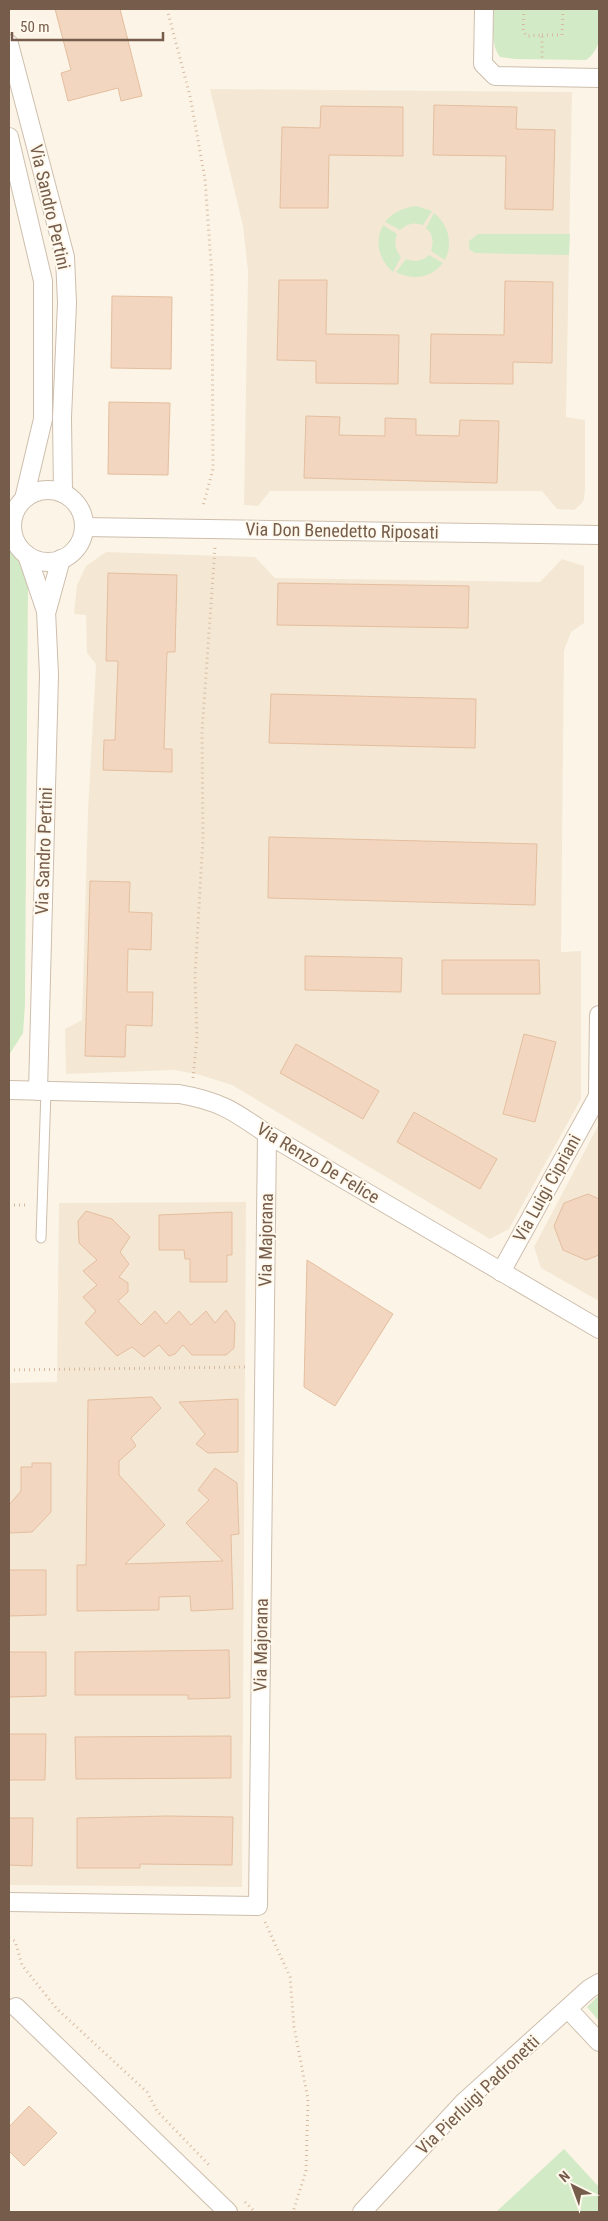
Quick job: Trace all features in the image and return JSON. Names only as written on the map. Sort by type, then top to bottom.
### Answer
[{"type":"street","points":[[484,9],[483,64],[495,76],[599,78]]},
{"type":"street","name":"Via Sandro Pertini","points":[[9,44],[65,257],[67,303],[62,418],[63,493]]},
{"type":"street","name":"Via Sandro Pertini","points":[[9,137],[43,281],[43,419],[17,505]]},
{"type":"street","points":[[43,490],[63,493],[72,498],[79,506],[84,526],[78,547],[61,560],[49,562],[37,560],[27,555],[12,538],[17,505],[43,490]]},
{"type":"street","name":"Via Don Benedetto Riposati","points":[[84,526],[599,535]]},
{"type":"street","name":"Via Sandro Pertini","points":[[27,555],[46,611],[49,676],[42,1091]]},
{"type":"street","name":"Via Sandro Pertini","points":[[46,611],[61,560]]},
{"type":"street","name":"Via Luigi Cipriani","points":[[501,1272],[598,1096],[599,1015]]},
{"type":"street","name":"Via Renzo De Felice","points":[[9,1090],[179,1094],[223,1105],[268,1134],[599,1329]]},
{"type":"street","name":"Via Majorana","points":[[258,1906],[268,1134]]},
{"type":"street","points":[[9,1902],[258,1906]]},
{"type":"street","name":"Via Pierluigi Padronetti","points":[[362,2212],[463,2103],[599,1983]]},
{"type":"street","points":[[16,2007],[228,2212]]},
{"type":"street","points":[[568,2009],[599,2042]]},
{"type":"lane","points":[[41,1238],[42,1091]]},
{"type":"path","points":[[168,9],[190,96],[205,179],[211,268],[213,469],[203,506]]},
{"type":"path","points":[[524,9],[523,31],[527,36],[562,35],[563,9]]},
{"type":"path","points":[[542,35],[542,60]]},
{"type":"path","points":[[191,1096],[197,1037],[195,978],[202,838],[202,732],[216,529]]},
{"type":"path","points":[[9,1205],[42,1204]]},
{"type":"path","points":[[9,1370],[265,1367]]},
{"type":"path","points":[[258,1906],[290,1977],[294,2027],[308,2099],[306,2171],[294,2212]]},
{"type":"path","points":[[9,1938],[15,1941],[22,1965],[56,2008],[147,2092],[157,2111],[216,2172]]},
{"type":"path","points":[[242,2199],[255,2212]]},
{"type":"shaded area","points":[[210,89],[572,92],[566,417],[585,420],[585,488],[584,500],[581,504],[574,510],[557,509],[542,491],[270,491],[258,506],[244,505],[248,271],[243,226]]},
{"type":"shaded area","points":[[106,552],[255,557],[275,578],[540,582],[562,559],[584,566],[584,623],[571,632],[564,651],[561,952],[581,951],[581,1099],[509,1229],[490,1239],[232,1085],[200,1075],[174,1070],[66,1074],[65,1029],[82,1020],[88,810],[96,664],[87,653],[86,615],[74,614],[77,585],[86,566]]},
{"type":"shaded area","points":[[599,1124],[599,1301],[541,1268],[534,1247]]},
{"type":"shaded area","points":[[246,1202],[242,1887],[9,1885],[9,1383],[57,1382],[59,1203]]},
{"type":"green space","points":[[494,9],[599,9],[600,30],[596,50],[586,60],[500,57],[494,40]]},
{"type":"green space","points":[[416,206],[432,211],[423,225],[411,224],[400,230],[385,222],[399,211]]},
{"type":"green space","points":[[434,213],[443,223],[448,235],[449,247],[445,260],[431,251],[432,238],[426,228]]},
{"type":"green space","points":[[383,225],[397,234],[397,252],[401,257],[393,272],[384,262],[379,250],[380,231]]},
{"type":"green space","points":[[478,234],[570,234],[569,255],[475,253],[469,249],[469,241]]},
{"type":"green space","points":[[429,255],[443,263],[433,272],[415,277],[396,272],[406,259],[418,261]]},
{"type":"green space","points":[[9,550],[20,558],[28,586],[25,1005],[23,1033],[9,1055]]},
{"type":"green space","points":[[599,1995],[599,2021],[587,2007]]},
{"type":"green space","points":[[564,2149],[599,2187],[599,2212],[496,2212]]},
{"type":"building","points":[[55,9],[120,9],[142,96],[121,101],[118,88],[68,101],[61,73],[71,70]]},
{"type":"building","points":[[434,105],[517,107],[516,129],[555,130],[553,210],[505,209],[506,156],[433,155]]},
{"type":"building","points":[[321,106],[403,107],[403,156],[329,155],[328,208],[280,208],[282,127],[320,128]]},
{"type":"building","points":[[279,280],[327,280],[326,334],[399,335],[398,384],[316,383],[316,361],[277,360]]},
{"type":"building","points":[[505,281],[553,282],[552,363],[513,362],[513,384],[430,383],[431,334],[504,335]]},
{"type":"building","points":[[112,296],[172,297],[171,369],[111,368]]},
{"type":"building","points":[[109,402],[170,403],[168,475],[108,474]]},
{"type":"building","points":[[306,416],[340,417],[339,435],[385,436],[385,418],[416,419],[416,435],[459,436],[460,420],[499,421],[497,483],[304,478]]},
{"type":"building","points":[[108,573],[177,575],[175,652],[167,652],[164,749],[172,749],[172,772],[103,770],[104,740],[115,740],[118,661],[106,661]]},
{"type":"building","points":[[278,583],[469,586],[468,628],[277,625]]},
{"type":"building","points":[[271,694],[476,699],[475,748],[269,743]]},
{"type":"building","points":[[269,837],[537,844],[535,905],[268,898]]},
{"type":"building","points":[[90,881],[130,882],[129,912],[152,913],[151,950],[128,949],[127,992],[153,992],[152,1026],[126,1025],[125,1057],[85,1056]]},
{"type":"building","points":[[305,956],[402,958],[401,992],[305,990]]},
{"type":"building","points":[[442,960],[539,960],[540,994],[442,994]]},
{"type":"building","points":[[524,1034],[556,1042],[535,1122],[503,1114]]},
{"type":"building","points":[[296,1044],[379,1091],[363,1119],[280,1073]]},
{"type":"building","points":[[414,1112],[497,1159],[480,1189],[397,1142]]},
{"type":"building","points":[[588,1194],[599,1199],[599,1255],[586,1260],[563,1250],[554,1226],[564,1203]]},
{"type":"building","points":[[86,1211],[112,1219],[130,1237],[120,1252],[129,1264],[119,1277],[128,1283],[128,1292],[118,1301],[141,1325],[155,1311],[166,1324],[179,1311],[191,1325],[206,1311],[215,1323],[226,1310],[235,1323],[234,1348],[226,1355],[192,1355],[183,1345],[175,1354],[169,1356],[159,1345],[144,1357],[132,1347],[117,1356],[85,1323],[96,1311],[83,1297],[97,1285],[83,1271],[97,1260],[79,1243],[78,1221]]},
{"type":"building","points":[[232,1212],[232,1255],[227,1255],[227,1282],[190,1282],[190,1259],[185,1259],[184,1250],[159,1250],[159,1215]]},
{"type":"building","points":[[307,1260],[393,1314],[335,1406],[304,1387]]},
{"type":"building","points":[[152,1397],[161,1408],[131,1438],[136,1446],[119,1461],[119,1475],[165,1525],[125,1564],[223,1561],[186,1523],[209,1500],[198,1490],[215,1468],[237,1483],[239,1534],[231,1535],[233,1609],[191,1611],[190,1596],[159,1597],[159,1610],[77,1611],[77,1565],[86,1565],[88,1400]]},
{"type":"building","points":[[238,1399],[238,1452],[208,1453],[196,1444],[205,1434],[179,1402]]},
{"type":"building","points":[[32,1463],[51,1463],[51,1512],[32,1532],[9,1533],[9,1505],[21,1491],[21,1467],[32,1467]]},
{"type":"building","points":[[9,1570],[46,1570],[46,1615],[9,1616]]},
{"type":"building","points":[[229,1650],[230,1698],[188,1699],[188,1695],[75,1695],[75,1652]]},
{"type":"building","points":[[9,1652],[46,1652],[46,1696],[9,1697]]},
{"type":"building","points":[[9,1734],[46,1734],[45,1780],[9,1780]]},
{"type":"building","points":[[231,1736],[231,1778],[76,1779],[75,1737]]},
{"type":"building","points":[[233,1817],[232,1865],[140,1864],[140,1868],[77,1868],[77,1818]]},
{"type":"building","points":[[9,1818],[33,1818],[32,1866],[9,1865]]},
{"type":"building","points":[[29,2106],[57,2133],[24,2166],[9,2151],[9,2127]]}]
